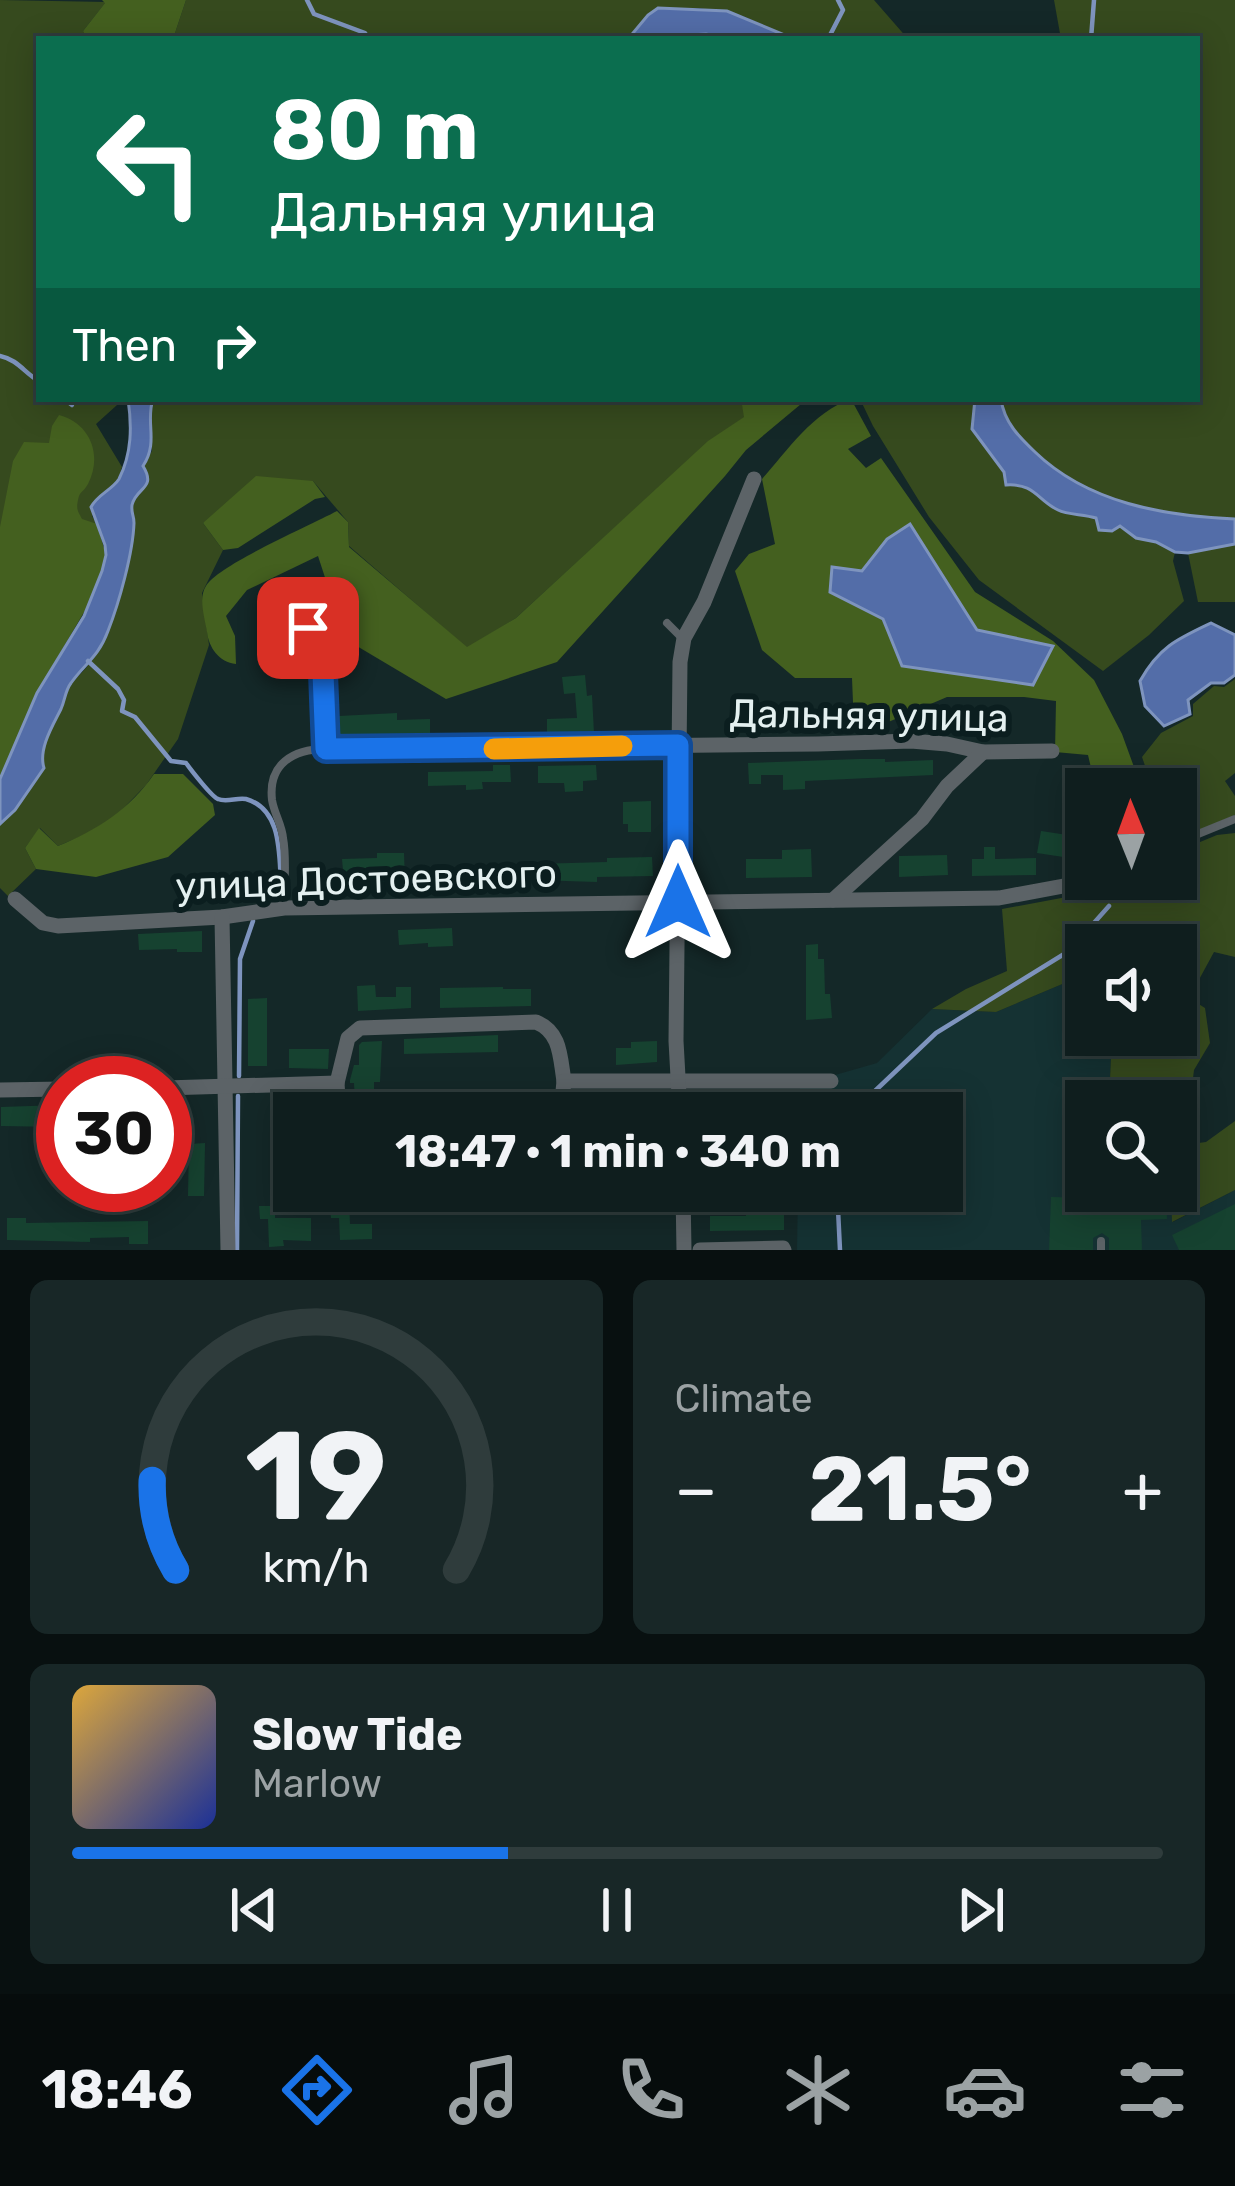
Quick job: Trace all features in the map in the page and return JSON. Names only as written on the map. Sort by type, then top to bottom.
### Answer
[{"type":"street","points":[[679,1092],[680,662],[684,638],[704,602],[754,479]]},
{"type":"street","name":"Дальняя улица","points":[[326,749],[911,741],[983,752],[1052,751]]},
{"type":"street","points":[[833,900],[922,819],[946,786],[983,752]]},
{"type":"street","name":"улица Достоевского","points":[[15,899],[43,923],[58,926],[222,917],[284,908],[999,898],[1065,886]]},
{"type":"street","points":[[222,917],[227,1250]]},
{"type":"street","points":[[337,1092],[348,1038],[360,1028],[536,1022],[555,1036],[563,1092]]},
{"type":"street","points":[[564,1081],[831,1082]]},
{"type":"street","points":[[192,1088],[337,1083]]},
{"type":"street","points":[[0,1090],[36,1089]]},
{"type":"street","points":[[683,1212],[684,1250]]},
{"type":"street","points":[[700,1250],[784,1250]]},
{"type":"lane","points":[[667,623],[684,638]]},
{"type":"lane","points":[[284,908],[284,836],[272,803],[272,783],[277,768],[295,753],[326,749],[323,673],[317,634],[308,628]]},
{"type":"lane","points":[[1197,834],[1235,819]]},
{"type":"shaded area","points":[[1065,983],[1065,1056],[1111,1056],[1110,1080],[1065,1080],[1065,1212],[1172,1212],[1173,1222],[1235,1190],[1235,1250],[797,1250],[798,1212],[963,1212],[963,1092],[800,1092],[800,1085],[877,1063],[932,1009],[996,1012]]},
{"type":"green space","points":[[0,0],[106,2],[83,31],[85,36],[36,36],[36,402],[115,402],[96,424],[122,467],[117,483],[92,516],[102,571],[94,595],[37,692],[0,779]]},
{"type":"green space","points":[[102,0],[186,0],[174,36],[85,36],[83,31],[105,3]]},
{"type":"green space","points":[[186,0],[874,0],[905,36],[787,36],[743,16],[699,8],[658,8],[630,36],[174,36]]},
{"type":"green space","points":[[1054,0],[1235,0],[1235,519],[1154,510],[1103,495],[1056,470],[1029,447],[1005,415],[1002,402],[1200,402],[1200,36],[1060,36]]},
{"type":"green space","points":[[152,402],[742,402],[745,417],[708,442],[516,618],[467,648],[349,546],[348,522],[313,481],[203,523],[223,550],[202,593],[209,645],[178,739],[146,785],[115,817],[58,846],[40,828],[25,848],[36,869],[8,896],[0,888],[0,824],[44,769],[41,760],[51,721],[69,686],[101,648],[111,624],[128,561],[132,507],[142,466],[152,451]]},
{"type":"green space","points":[[742,402],[803,402],[746,450],[557,662],[446,699],[345,639],[318,556],[247,590],[226,616],[235,636],[236,664],[220,657],[210,643],[202,596],[214,577],[337,511],[348,522],[349,547],[467,647],[516,618],[708,441],[744,417]]},
{"type":"green space","points":[[853,402],[871,436],[848,449],[866,468],[881,458],[975,592],[1053,641],[1094,680],[1134,768],[1091,768],[1088,755],[1055,752],[1056,701],[947,697],[886,723],[854,727],[852,678],[795,678],[762,650],[735,571],[749,554],[775,544],[762,479],[802,433],[837,405]],"holes":[[[910,525],[977,630],[1052,646],[902,666],[883,619],[833,567],[862,571]]]},
{"type":"green space","points":[[861,402],[975,402],[972,429],[1004,472],[1006,485],[1018,484],[1059,511],[1120,526],[1136,538],[1175,552],[1184,601],[1103,671],[979,580],[929,517]]},
{"type":"green space","points":[[59,415],[79,425],[91,442],[92,473],[77,508],[82,519],[97,524],[106,555],[94,595],[37,692],[0,779],[0,527],[13,461],[24,442],[49,443]]},
{"type":"green space","points":[[256,476],[313,481],[325,497],[238,548],[223,550],[203,523]]},
{"type":"green space","points":[[1235,544],[1235,602],[1198,602],[1188,553]]},
{"type":"green space","points":[[1235,679],[1235,773],[1225,781],[1235,796],[1235,815],[1197,831],[1197,768],[1146,768],[1142,757],[1161,733],[1193,716],[1193,704],[1214,686],[1224,687]]},
{"type":"green space","points":[[154,774],[183,774],[213,804],[215,815],[168,857],[96,877],[36,869],[25,848],[39,828],[58,846],[72,840],[123,808]]},
{"type":"green space","points":[[1235,833],[1235,957],[1214,952],[1197,983],[1197,924],[1065,924],[1065,983],[996,1012],[932,1009],[1007,971],[1002,909],[1065,897],[1197,900],[1197,843]]},
{"type":"green space","points":[[1197,1003],[1205,1008],[1210,1043],[1193,1080],[1110,1080],[1111,1056],[1197,1056]]},
{"type":"green space","points":[[1235,1121],[1235,1190],[1197,1209],[1197,1143]]},
{"type":"green space","points":[[1172,1212],[1192,1212],[1172,1222]]},
{"type":"water","points":[[658,8],[727,11],[787,36],[630,36]]},
{"type":"water","points":[[128,402],[152,402],[151,440],[143,466],[148,479],[132,505],[131,549],[117,607],[100,648],[67,689],[45,745],[44,768],[0,824],[0,779],[37,693],[84,616],[102,571],[105,545],[91,507],[116,483],[123,469]]},
{"type":"water","points":[[975,402],[1002,402],[1023,441],[1079,484],[1154,510],[1235,519],[1235,544],[1175,552],[1136,538],[1120,526],[1099,530],[1096,518],[1062,512],[1030,489],[1006,485],[1004,472],[972,429]]},
{"type":"water","points":[[910,524],[977,630],[1053,646],[1033,685],[902,666],[883,619],[830,592],[832,567],[862,571],[887,539]]},
{"type":"water","points":[[1211,623],[1235,635],[1235,675],[1224,683],[1211,683],[1188,700],[1190,714],[1164,726],[1145,706],[1140,681],[1170,645]]},
{"type":"building","points":[[585,675],[587,696],[592,695],[594,733],[547,735],[547,719],[577,718],[575,693],[564,694],[562,677]]},
{"type":"building","points":[[397,713],[397,720],[430,719],[430,736],[340,735],[339,716]]},
{"type":"building","points":[[933,760],[933,775],[805,781],[805,789],[783,790],[783,775],[761,775],[761,784],[749,784],[748,763]]},
{"type":"building","points":[[493,765],[510,765],[511,782],[482,782],[483,789],[466,790],[466,785],[428,786],[428,772],[493,771]]},
{"type":"building","points":[[596,765],[597,780],[583,781],[583,791],[565,792],[564,783],[538,783],[538,766]]},
{"type":"building","points":[[651,801],[651,832],[628,832],[628,824],[623,824],[623,802]]},
{"type":"building","points":[[1041,831],[1065,835],[1065,857],[1037,853]]},
{"type":"building","points":[[984,847],[995,847],[995,859],[1036,858],[1036,875],[972,876],[972,859],[984,859]]},
{"type":"building","points":[[811,849],[812,877],[746,878],[746,859],[782,859],[782,850]]},
{"type":"building","points":[[377,853],[404,853],[405,883],[313,885],[312,872],[343,870],[342,859],[377,858]]},
{"type":"building","points":[[947,855],[948,875],[899,877],[899,856]]},
{"type":"building","points":[[652,857],[653,876],[597,877],[597,882],[534,880],[534,864]]},
{"type":"building","points":[[452,928],[453,946],[399,945],[398,930]]},
{"type":"building","points":[[202,931],[202,952],[139,950],[138,934]]},
{"type":"building","points":[[818,944],[832,1018],[806,1020],[806,945]]},
{"type":"building","points":[[375,985],[376,997],[396,997],[396,987],[411,987],[411,1008],[358,1011],[357,986]]},
{"type":"building","points":[[440,988],[531,989],[531,1006],[440,1008]]},
{"type":"building","points":[[267,998],[267,1066],[248,1066],[248,999]]},
{"type":"building","points":[[498,1035],[498,1052],[404,1054],[404,1039]]},
{"type":"building","points":[[382,1041],[380,1082],[374,1082],[374,1092],[354,1092],[350,1083],[362,1042]]},
{"type":"building","points":[[657,1041],[657,1062],[616,1065],[616,1048]]},
{"type":"building","points":[[289,1049],[329,1049],[328,1069],[289,1068]]},
{"type":"building","points":[[36,1106],[36,1127],[1,1126],[1,1107]]},
{"type":"building","points":[[205,1143],[204,1196],[192,1196],[192,1144]]},
{"type":"building","points":[[1051,1197],[1065,1197],[1065,1212],[1167,1212],[1167,1219],[1141,1220],[1142,1250],[1109,1250],[1109,1238],[1102,1233],[1093,1238],[1093,1250],[1049,1250]]},
{"type":"building","points":[[1235,1204],[1235,1250],[1179,1250],[1172,1235]]},
{"type":"building","points":[[259,1206],[273,1206],[275,1218],[311,1218],[311,1241],[283,1240],[284,1246],[269,1247],[268,1219],[260,1219]]},
{"type":"building","points":[[330,1212],[350,1212],[350,1224],[372,1224],[372,1239],[340,1240],[339,1218],[331,1218]]},
{"type":"building","points":[[746,1212],[784,1212],[784,1230],[710,1231],[710,1216],[746,1216]]},
{"type":"building","points":[[7,1218],[26,1218],[26,1223],[148,1221],[148,1244],[129,1244],[129,1237],[90,1238],[90,1242],[7,1240]]},
{"type":"waterway","points":[[307,0],[314,14],[366,36]]},
{"type":"waterway","points":[[830,36],[843,10],[838,0]]},
{"type":"waterway","points":[[1091,36],[1094,0]]},
{"type":"waterway","points":[[0,356],[36,379]]},
{"type":"waterway","points":[[68,402],[72,405]]},
{"type":"waterway","points":[[88,661],[118,689],[124,700],[122,711],[135,717],[171,761],[186,763],[218,799],[246,799],[266,812],[279,847],[281,884],[270,900]]},
{"type":"waterway","points":[[874,1092],[936,1033],[1069,951],[1109,906]]},
{"type":"waterway","points":[[239,1076],[240,959],[253,921]]},
{"type":"waterway","points":[[237,1250],[238,1096]]},
{"type":"waterway","points":[[838,1212],[840,1250]]},
{"type":"slow traffic","points":[[494,749],[622,746]]},
{"type":"route","points":[[308,628],[317,634],[323,673],[326,749],[678,745],[678,902]]}]
